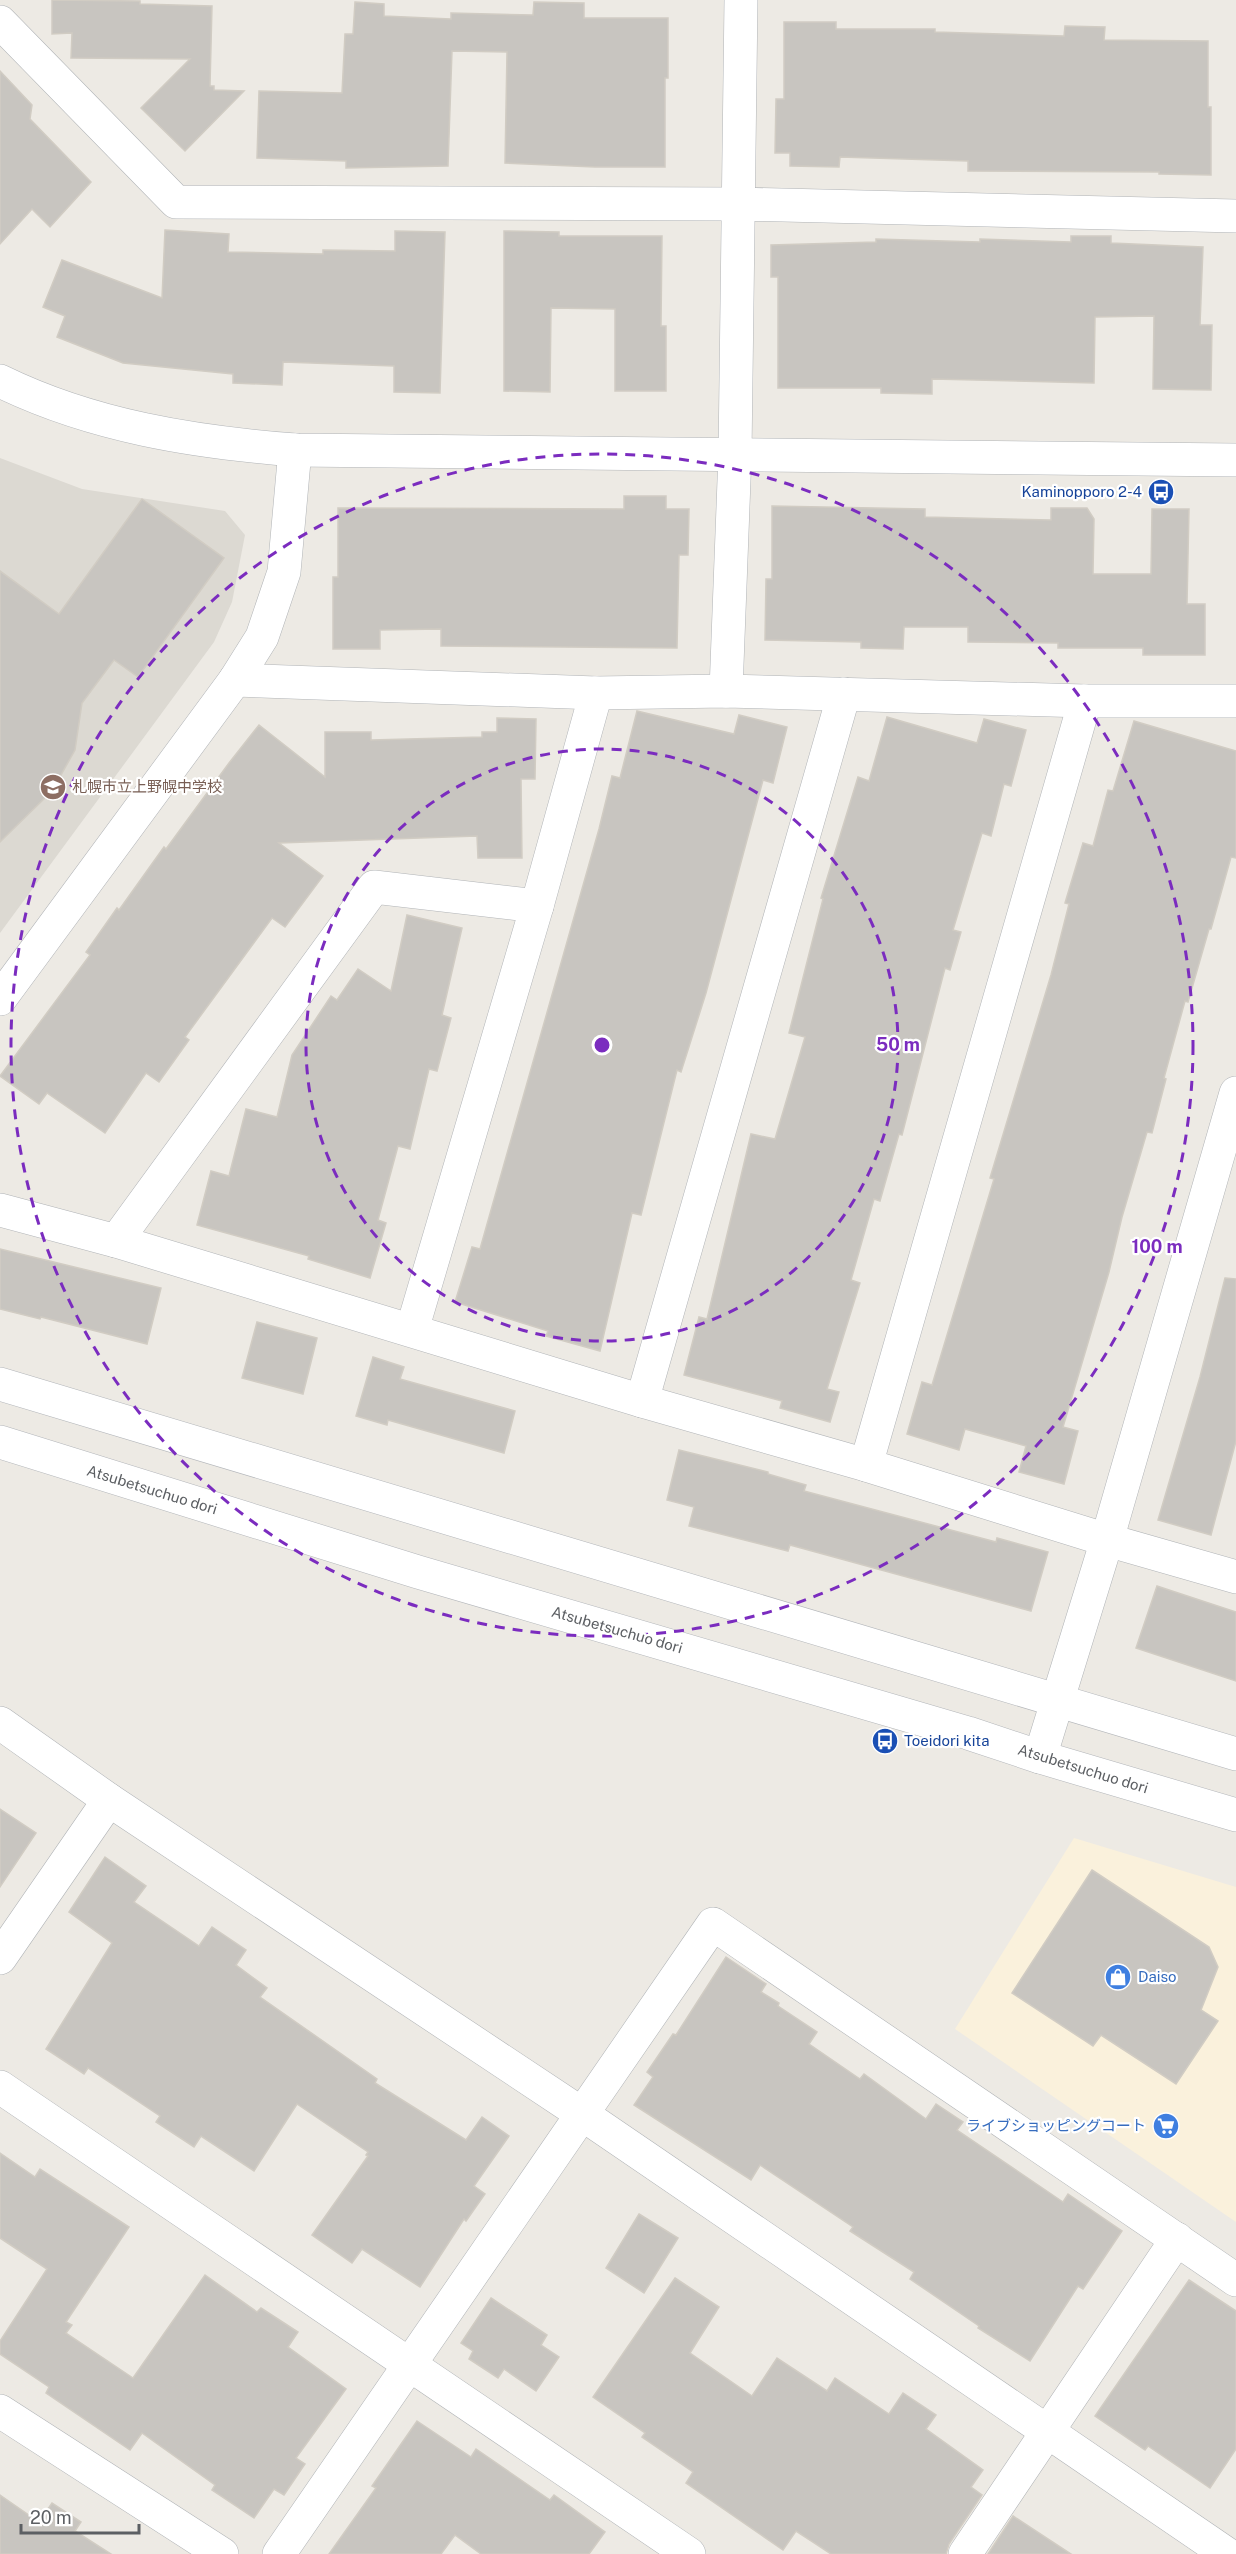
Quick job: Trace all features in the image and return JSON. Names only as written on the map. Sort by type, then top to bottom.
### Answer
[{"type":"street","points":[[726,691],[735,454],[741,0]]},
{"type":"street","points":[[0,22],[176,202],[738,204],[1236,216]]},
{"type":"street","points":[[0,381],[32,396],[92,417],[150,431],[295,450],[1236,460]]},
{"type":"street","points":[[0,999],[235,680],[262,637],[284,572],[295,450]]},
{"type":"street","points":[[235,680],[596,693],[726,691],[1085,701],[1236,701]]},
{"type":"street","points":[[412,1330],[537,906],[596,693]]},
{"type":"street","points":[[642,1401],[844,694]]},
{"type":"street","points":[[866,1465],[1085,701]]},
{"type":"street","points":[[116,1241],[374,887],[537,906]]},
{"type":"street","points":[[1040,1757],[1107,1540],[1236,1093]]},
{"type":"street","points":[[0,1210],[116,1241],[642,1401],[866,1465],[1107,1540],[1236,1577]]},
{"type":"street","points":[[0,1384],[1236,1754]]},
{"type":"street","name":"Atsubetsuchuo dori","points":[[0,1442],[418,1572],[968,1733],[1040,1757],[1236,1815]]},
{"type":"street","points":[[0,1723],[109,1800],[582,2114],[1227,2554]]},
{"type":"street","points":[[0,1958],[109,1800]]},
{"type":"street","points":[[279,2554],[713,1924],[1236,2280]]},
{"type":"street","points":[[0,2087],[689,2554]]},
{"type":"street","points":[[965,2554],[1177,2239]]},
{"type":"street","points":[[0,2411],[222,2554]]},
{"type":"shaded area","name":"札幌市立上野幌中学校","points":[[0,458],[82,489],[225,511],[245,535],[232,602],[214,642],[0,933]]},
{"type":"shaded area","name":"ライブショッピングコート","points":[[1074,1838],[1236,1887],[1236,2222],[955,2029]]},
{"type":"building","points":[[52,0],[140,1],[140,4],[212,6],[210,86],[214,86],[214,90],[244,91],[185,151],[141,108],[190,59],[71,58],[72,33],[52,34]]},
{"type":"building","points":[[355,2],[384,4],[384,16],[451,19],[451,13],[533,15],[534,2],[584,3],[584,18],[668,18],[665,167],[505,163],[507,52],[452,51],[448,166],[346,168],[346,161],[257,158],[259,91],[342,93],[345,34],[353,34]]},
{"type":"building","points":[[784,22],[836,22],[836,29],[935,29],[935,32],[1064,36],[1065,26],[1105,27],[1104,40],[1208,41],[1211,175],[1159,174],[1159,172],[968,171],[968,161],[840,157],[839,167],[790,166],[790,153],[775,153],[776,99],[784,99]]},
{"type":"building","points":[[0,71],[32,105],[30,119],[91,182],[50,227],[32,209],[0,244]]},
{"type":"building","points":[[165,230],[229,234],[228,252],[323,254],[323,250],[395,251],[395,231],[445,232],[440,393],[394,392],[394,366],[283,362],[282,385],[233,383],[233,374],[123,363],[57,337],[65,316],[43,307],[62,260],[162,298]]},
{"type":"building","points":[[504,231],[559,232],[559,236],[662,236],[661,326],[666,326],[666,391],[615,391],[615,309],[551,308],[550,392],[504,391]]},
{"type":"building","points":[[1071,236],[1111,236],[1111,243],[1203,247],[1200,325],[1212,325],[1211,390],[1153,389],[1154,316],[1095,317],[1094,383],[932,379],[932,394],[881,393],[881,388],[778,388],[778,277],[771,277],[771,245],[876,242],[876,239],[1071,242]]},
{"type":"building","points":[[624,496],[666,496],[666,509],[689,509],[688,555],[679,555],[677,648],[441,646],[441,629],[380,630],[380,649],[333,649],[333,577],[338,577],[338,508],[624,509]]},
{"type":"building","points":[[142,499],[224,558],[138,677],[114,660],[82,703],[75,750],[52,791],[0,842],[0,571],[59,614]]},
{"type":"building","points":[[772,506],[925,509],[925,517],[1051,520],[1051,508],[1087,508],[1094,519],[1093,574],[1151,574],[1152,509],[1189,509],[1187,604],[1205,604],[1205,655],[1143,655],[1143,648],[1058,648],[1058,643],[968,642],[968,627],[904,627],[903,649],[861,648],[861,642],[765,640],[766,579],[772,579]]},
{"type":"building","points":[[637,711],[734,734],[739,715],[787,727],[773,783],[763,780],[706,993],[681,1072],[677,1070],[641,1215],[632,1213],[600,1351],[546,1336],[548,1331],[455,1302],[472,1247],[480,1249],[612,776],[620,778]]},
{"type":"building","points":[[887,717],[977,743],[984,719],[1026,730],[1011,786],[1004,784],[991,836],[982,833],[953,930],[961,932],[950,970],[945,968],[902,1135],[899,1134],[880,1201],[874,1199],[851,1280],[860,1283],[827,1389],[839,1392],[830,1422],[780,1408],[782,1401],[684,1375],[699,1317],[707,1319],[751,1134],[775,1139],[805,1037],[789,1033],[823,899],[821,898],[858,777],[869,781]]},
{"type":"building","points":[[497,718],[536,719],[535,779],[521,779],[522,858],[478,858],[477,836],[279,843],[323,876],[285,927],[272,918],[185,1037],[189,1040],[159,1082],[146,1073],[105,1133],[47,1093],[39,1104],[0,1076],[90,955],[86,952],[117,908],[119,910],[164,847],[166,849],[259,725],[325,777],[325,732],[371,732],[371,740],[482,737],[482,732],[497,732]]},
{"type":"building","points":[[1134,721],[1236,751],[1236,858],[1231,857],[1188,1002],[1185,1001],[1152,1133],[1147,1132],[1063,1427],[1078,1431],[1064,1484],[1019,1472],[1026,1446],[965,1429],[959,1450],[907,1434],[922,1382],[932,1385],[994,1179],[990,1178],[1051,975],[1069,904],[1065,903],[1083,843],[1093,846],[1108,790],[1113,791]]},
{"type":"building","points":[[407,915],[462,928],[442,1015],[451,1018],[437,1071],[429,1069],[410,1149],[398,1146],[378,1220],[386,1223],[370,1278],[308,1259],[309,1256],[197,1225],[211,1171],[229,1176],[246,1109],[277,1117],[292,1055],[331,996],[337,1000],[358,969],[391,991]]},
{"type":"building","points":[[0,1249],[161,1288],[147,1344],[0,1309]]},
{"type":"building","points":[[1225,1278],[1236,1279],[1236,1441],[1211,1535],[1158,1520],[1200,1377]]},
{"type":"building","points":[[257,1322],[317,1338],[303,1394],[242,1378]]},
{"type":"building","points":[[373,1357],[404,1367],[400,1379],[515,1411],[504,1453],[388,1420],[387,1425],[356,1416]]},
{"type":"building","points":[[679,1450],[768,1472],[768,1474],[806,1485],[804,1491],[996,1542],[997,1538],[1048,1552],[1031,1611],[790,1545],[788,1551],[689,1526],[694,1507],[667,1500]]},
{"type":"building","points":[[1157,1586],[1236,1612],[1236,1681],[1136,1648]]},
{"type":"building","points":[[0,1809],[36,1833],[0,1887]]},
{"type":"building","points":[[105,1857],[146,1886],[134,1902],[199,1946],[212,1927],[246,1950],[236,1965],[267,1988],[260,1997],[377,2079],[375,2083],[466,2140],[482,2117],[509,2136],[474,2186],[485,2194],[466,2221],[464,2219],[420,2287],[362,2249],[352,2263],[312,2235],[368,2156],[366,2155],[368,2152],[297,2104],[254,2171],[201,2136],[194,2147],[156,2122],[160,2116],[88,2068],[84,2074],[46,2049],[112,1943],[69,1912]]},
{"type":"building","name":"Daiso","points":[[1092,1870],[1209,1947],[1218,1967],[1201,2010],[1218,2021],[1176,2084],[1101,2035],[1093,2046],[1012,1993]]},
{"type":"building","points":[[726,1957],[766,1984],[761,1992],[817,2032],[809,2044],[860,2079],[864,2074],[926,2119],[936,2104],[963,2122],[957,2130],[1063,2202],[1068,2194],[1122,2231],[1083,2289],[1078,2286],[1030,2361],[978,2328],[979,2326],[910,2279],[914,2272],[850,2231],[853,2227],[760,2165],[751,2180],[634,2105],[653,2077],[647,2072],[673,2034],[676,2035]]},
{"type":"building","points":[[0,2153],[35,2177],[40,2169],[129,2227],[66,2322],[72,2325],[66,2333],[133,2378],[205,2275],[257,2312],[261,2308],[298,2332],[288,2347],[346,2389],[296,2458],[305,2464],[284,2495],[274,2489],[254,2518],[212,2490],[215,2485],[142,2433],[130,2450],[46,2393],[49,2387],[0,2354],[0,2341],[47,2269],[0,2238]]},
{"type":"building","points":[[639,2214],[678,2238],[644,2293],[606,2268]]},
{"type":"building","points":[[675,2278],[719,2307],[690,2353],[752,2396],[777,2358],[827,2391],[835,2378],[889,2414],[903,2393],[936,2415],[926,2429],[983,2470],[971,2487],[982,2495],[949,2544],[946,2554],[831,2554],[796,2531],[783,2550],[686,2483],[693,2472],[642,2437],[645,2433],[593,2397]]},
{"type":"building","points":[[1189,2280],[1236,2311],[1236,2449],[1210,2488],[1148,2446],[1145,2450],[1095,2416]]},
{"type":"building","points":[[491,2298],[547,2335],[541,2345],[559,2357],[536,2391],[504,2369],[498,2378],[469,2359],[473,2351],[461,2343]]},
{"type":"building","points":[[417,2421],[471,2457],[476,2449],[550,2500],[554,2495],[605,2532],[589,2554],[481,2554],[455,2535],[441,2554],[329,2554],[376,2488],[372,2486]]},
{"type":"building","points":[[0,2495],[39,2522],[52,2503],[81,2522],[75,2531],[111,2554],[0,2554]]},
{"type":"building","points":[[1013,2516],[1071,2554],[988,2554]]},
{"type":"place","name":"Kaminopporo 2-4","points":[[1161,492]]},
{"type":"place","name":"札幌市立上野幌中学校","points":[[53,787]]},
{"type":"place","name":"Toeidori kita","points":[[885,1741]]},
{"type":"place","name":"Daiso","points":[[1118,1977]]},
{"type":"place","name":"ライブショッピングコート","points":[[1166,2126]]}]
